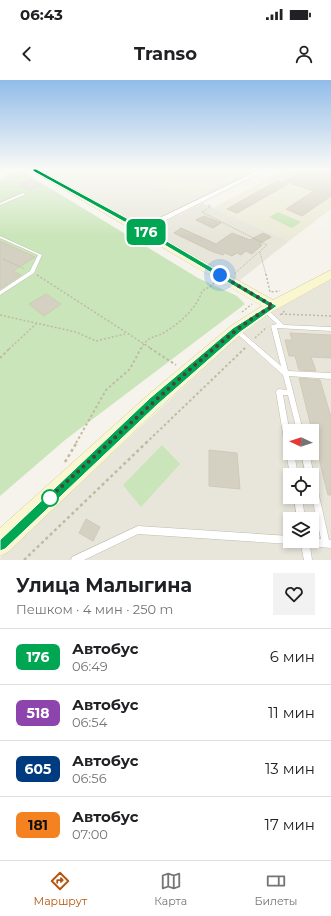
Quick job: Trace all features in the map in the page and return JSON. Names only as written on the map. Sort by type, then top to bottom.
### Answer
[{"type":"street","points":[[79,192],[273,308]]},
{"type":"street","points":[[141,228],[216,192]]},
{"type":"street","points":[[0,544],[154,401],[236,330],[331,274]]},
{"type":"lane","points":[[0,204],[24,194]]},
{"type":"lane","points":[[0,237],[40,255],[32,272],[0,293]]},
{"type":"lane","points":[[273,308],[282,326]]},
{"type":"lane","points":[[298,424],[274,326],[331,329]]},
{"type":"lane","points":[[236,330],[285,373],[331,376]]},
{"type":"lane","points":[[291,393],[279,392],[293,468]]},
{"type":"lane","points":[[318,504],[329,544],[319,543]]},
{"type":"lane","points":[[75,560],[138,530],[283,540]]},
{"type":"lane","points":[[306,548],[308,560]]},
{"type":"path","points":[[200,200],[211,206],[202,212],[267,245],[234,274]]},
{"type":"path","points":[[24,560],[250,343],[273,308],[260,252]]},
{"type":"path","points":[[3,259],[32,272],[176,366]]},
{"type":"path","points":[[63,468],[106,390],[130,369],[145,341],[165,332],[188,315],[200,298],[202,291],[213,285],[215,280]]},
{"type":"path","points":[[273,308],[290,306]]},
{"type":"path","points":[[273,308],[331,316]]},
{"type":"path","points":[[0,315],[76,332],[96,341],[125,334]]},
{"type":"path","points":[[0,358],[37,323]]},
{"type":"shaded area","points":[[81,192],[213,192],[152,222],[143,224],[134,222]]},
{"type":"shaded area","points":[[185,192],[204,192],[198,195]]},
{"type":"shaded area","points":[[242,192],[331,192],[331,209],[289,241],[213,208]]},
{"type":"shaded area","points":[[202,203],[289,241],[239,281],[151,231],[152,228]]},
{"type":"shaded area","points":[[331,280],[331,560],[0,560],[0,558],[233,341],[271,313]]},
{"type":"green space","points":[[0,192],[57,192],[198,278],[237,296],[245,304],[65,440],[0,496]]},
{"type":"green space","points":[[278,212],[301,222],[292,228],[269,217]]},
{"type":"green space","points":[[162,445],[180,464],[141,507],[123,485]]},
{"type":"building","points":[[257,192],[273,192],[237,213],[227,209]]},
{"type":"building","points":[[312,192],[331,192],[331,196],[302,216],[286,209]]},
{"type":"building","points":[[204,216],[221,223],[213,228],[196,220]]},
{"type":"building","points":[[181,228],[216,244],[232,233],[250,240],[263,233],[271,237],[259,244],[262,245],[252,254],[246,251],[241,255],[237,253],[232,256],[225,253],[223,255],[211,251],[174,233]]},
{"type":"building","points":[[0,241],[35,257],[13,271],[21,275],[0,289]]},
{"type":"building","points":[[46,294],[61,304],[44,316],[29,304]]},
{"type":"building","points":[[290,333],[331,335],[331,358],[311,357],[316,371],[299,370],[295,356],[289,356],[285,340],[292,340]]},
{"type":"building","points":[[299,378],[320,380],[331,417],[331,495],[328,495],[319,459],[319,424],[310,424]]},
{"type":"building","points":[[209,450],[237,453],[240,489],[209,486]]},
{"type":"building","points":[[86,519],[100,527],[93,541],[79,533]]},
{"type":"bus line","name":"176","points":[[0,544],[154,401],[236,330],[273,306],[141,228],[76,192]]},
{"type":"route","points":[[50,498],[48,499],[154,401],[208,354],[236,330],[273,306],[220,275]]}]
